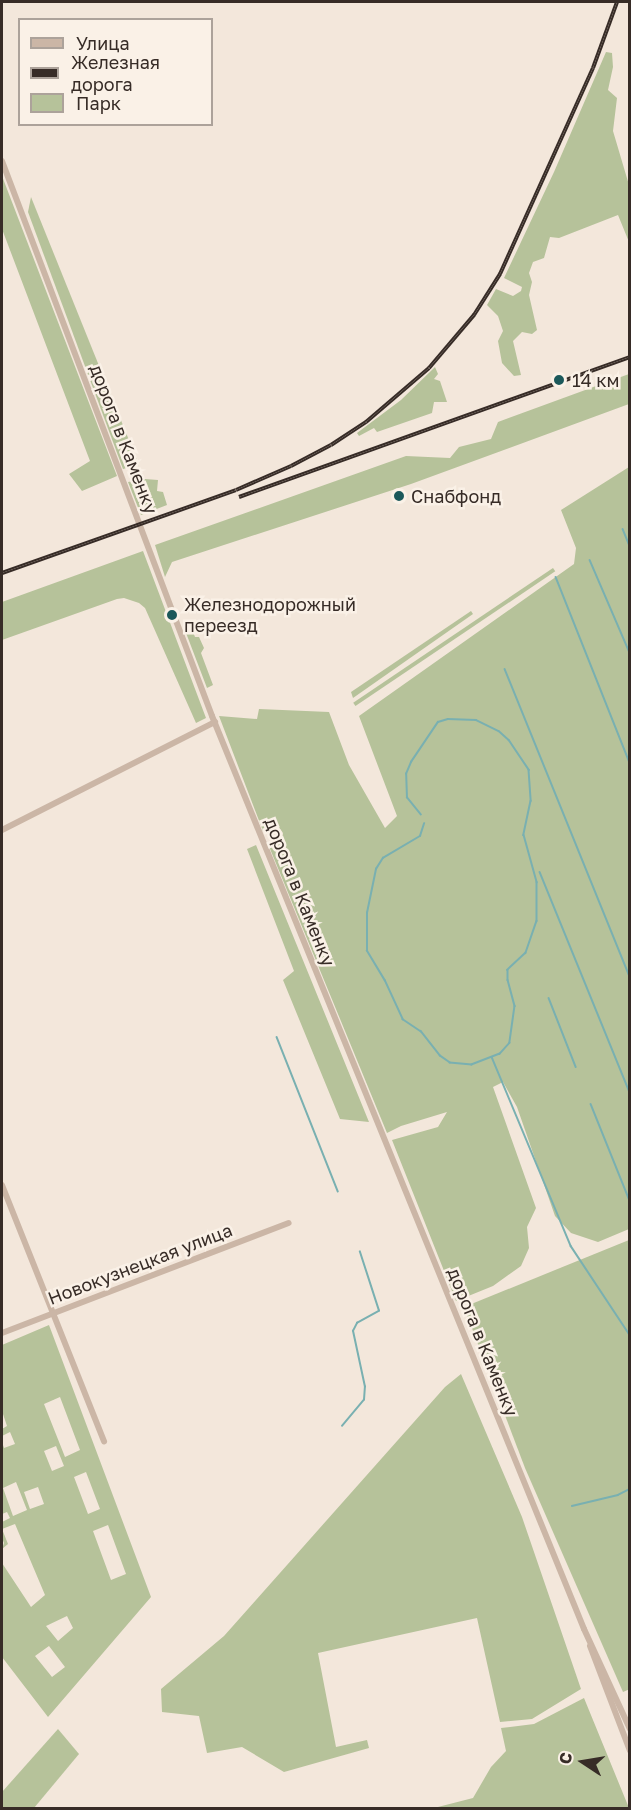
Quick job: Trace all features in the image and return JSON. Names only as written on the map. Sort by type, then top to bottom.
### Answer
[{"type":"street","name":"дорога в Каменку","points":[[2,161],[215,722],[585,1629],[630,1729]]},
{"type":"street","points":[[2,830],[215,722]]},
{"type":"street","points":[[2,1185],[51,1314],[104,1441]]},
{"type":"street","name":"Новокузнецкая улица","points":[[2,1333],[289,1223]]},
{"type":"street","name":"дорога в Каменку","points":[[585,1629],[598,1673],[630,1751]]},
{"type":"green space","points":[[606,52],[612,53],[613,67],[608,90],[617,98],[613,131],[629,185],[629,242],[618,215],[559,238],[550,237],[544,258],[533,262],[529,273],[532,282],[529,295],[537,330],[532,334],[522,332],[513,341],[521,375],[514,376],[502,363],[498,341],[503,331],[498,316],[487,305],[496,289],[513,296],[521,291],[522,287],[504,278],[554,172]]},
{"type":"green space","points":[[2,176],[117,476],[82,491],[69,474],[90,461],[2,229]]},
{"type":"green space","points":[[31,197],[139,465],[123,469],[28,212]]},
{"type":"green space","points":[[435,367],[438,374],[434,379],[440,381],[447,402],[434,402],[432,413],[377,432],[374,428],[359,436],[357,433],[401,400]]},
{"type":"green space","points":[[629,374],[629,404],[411,484],[172,562],[165,577],[155,545],[406,456],[450,458],[459,447],[491,439],[498,422]]},
{"type":"green space","points":[[629,467],[629,1229],[598,1242],[571,1233],[555,1216],[517,1107],[503,1082],[493,1087],[536,1208],[527,1227],[529,1248],[521,1266],[493,1286],[456,1301],[392,1140],[438,1127],[447,1112],[401,1126],[387,1133],[268,844],[282,842],[283,833],[278,826],[272,824],[263,831],[219,716],[257,719],[259,709],[329,712],[349,765],[385,828],[397,816],[359,716],[574,564],[576,548],[561,510]]},
{"type":"green space","points":[[145,479],[158,480],[157,491],[163,492],[167,505],[141,515],[128,482]]},
{"type":"green space","points":[[143,551],[206,718],[196,723],[145,608],[139,603],[124,598],[117,599],[2,640],[2,602]]},
{"type":"green space","points":[[553,568],[555,571],[355,706],[353,703]]},
{"type":"green space","points":[[471,611],[473,614],[353,698],[351,692]]},
{"type":"green space","points":[[190,624],[195,637],[199,637],[204,648],[201,653],[213,685],[207,688],[183,625]]},
{"type":"green space","points":[[256,845],[369,1122],[340,1119],[283,980],[294,971],[247,849]]},
{"type":"green space","points":[[629,1240],[630,1689],[623,1692],[525,1468],[464,1307]]},
{"type":"green space","points":[[49,1325],[151,1597],[48,1717],[2,1657],[2,1563],[31,1607],[45,1595],[15,1524],[2,1529],[2,1522],[10,1518],[7,1512],[2,1514],[2,1442],[4,1448],[15,1444],[10,1432],[2,1436],[2,1429],[7,1426],[2,1411],[2,1345]],"holes":[[[60,1397],[80,1450],[65,1457],[44,1404]],[[56,1446],[64,1466],[52,1471],[44,1451]],[[86,1472],[100,1509],[88,1514],[74,1477]],[[16,1482],[27,1510],[13,1516],[3,1488]],[[38,1487],[44,1504],[30,1509],[24,1492]],[[108,1525],[126,1574],[111,1580],[93,1531]],[[67,1616],[73,1628],[58,1641],[46,1626]],[[49,1646],[65,1667],[52,1677],[35,1656]]]},
{"type":"green space","points":[[461,1374],[522,1517],[581,1689],[532,1719],[500,1722],[477,1618],[318,1653],[336,1747],[367,1740],[369,1748],[284,1772],[242,1747],[207,1753],[199,1716],[162,1712],[161,1689],[224,1636],[445,1387]]},
{"type":"green space","points":[[2,1529],[8,1544],[2,1549],[4,1543]]},
{"type":"green space","points":[[584,1698],[629,1808],[434,1808],[473,1798],[491,1767],[506,1751],[501,1728],[534,1724]]},
{"type":"green space","points":[[58,1729],[79,1754],[34,1808],[2,1808],[2,1792]]},
{"type":"waterway","points":[[623,529],[630,546]]},
{"type":"waterway","points":[[590,560],[630,653]]},
{"type":"waterway","points":[[556,577],[630,763]]},
{"type":"waterway","points":[[505,669],[630,977]]},
{"type":"waterway","points":[[421,815],[407,798],[406,774],[411,762],[438,722],[448,719],[476,720],[499,731],[509,740],[529,770],[531,801],[524,835],[537,882],[537,921],[526,953],[508,970],[508,980],[515,1006],[510,1043],[500,1054],[472,1065],[450,1063],[440,1056],[421,1032],[403,1020],[385,981],[367,951],[367,913],[376,869],[383,858],[420,836],[424,824]]},
{"type":"waterway","points":[[540,872],[630,1093]]},
{"type":"waterway","points":[[549,998],[576,1067]]},
{"type":"waterway","points":[[277,1037],[338,1191]]},
{"type":"waterway","points":[[492,1057],[571,1246],[630,1335]]},
{"type":"waterway","points":[[591,1104],[630,1201]]},
{"type":"waterway","points":[[342,1426],[364,1400],[365,1387],[353,1331],[357,1323],[379,1311],[360,1252]]},
{"type":"waterway","points":[[572,1506],[618,1495],[630,1489]]},
{"type":"railway","points":[[2,573],[236,490],[291,466],[331,445],[366,422],[429,368],[474,315],[500,274],[593,68],[617,2]]},
{"type":"railway","points":[[239,497],[630,357]]},
{"type":"place","name":"14 км","points":[[559,380]]},
{"type":"place","name":"Снабфонд","points":[[399,496]]},
{"type":"place","name":"Железнодорожный переезд","points":[[172,615]]}]
